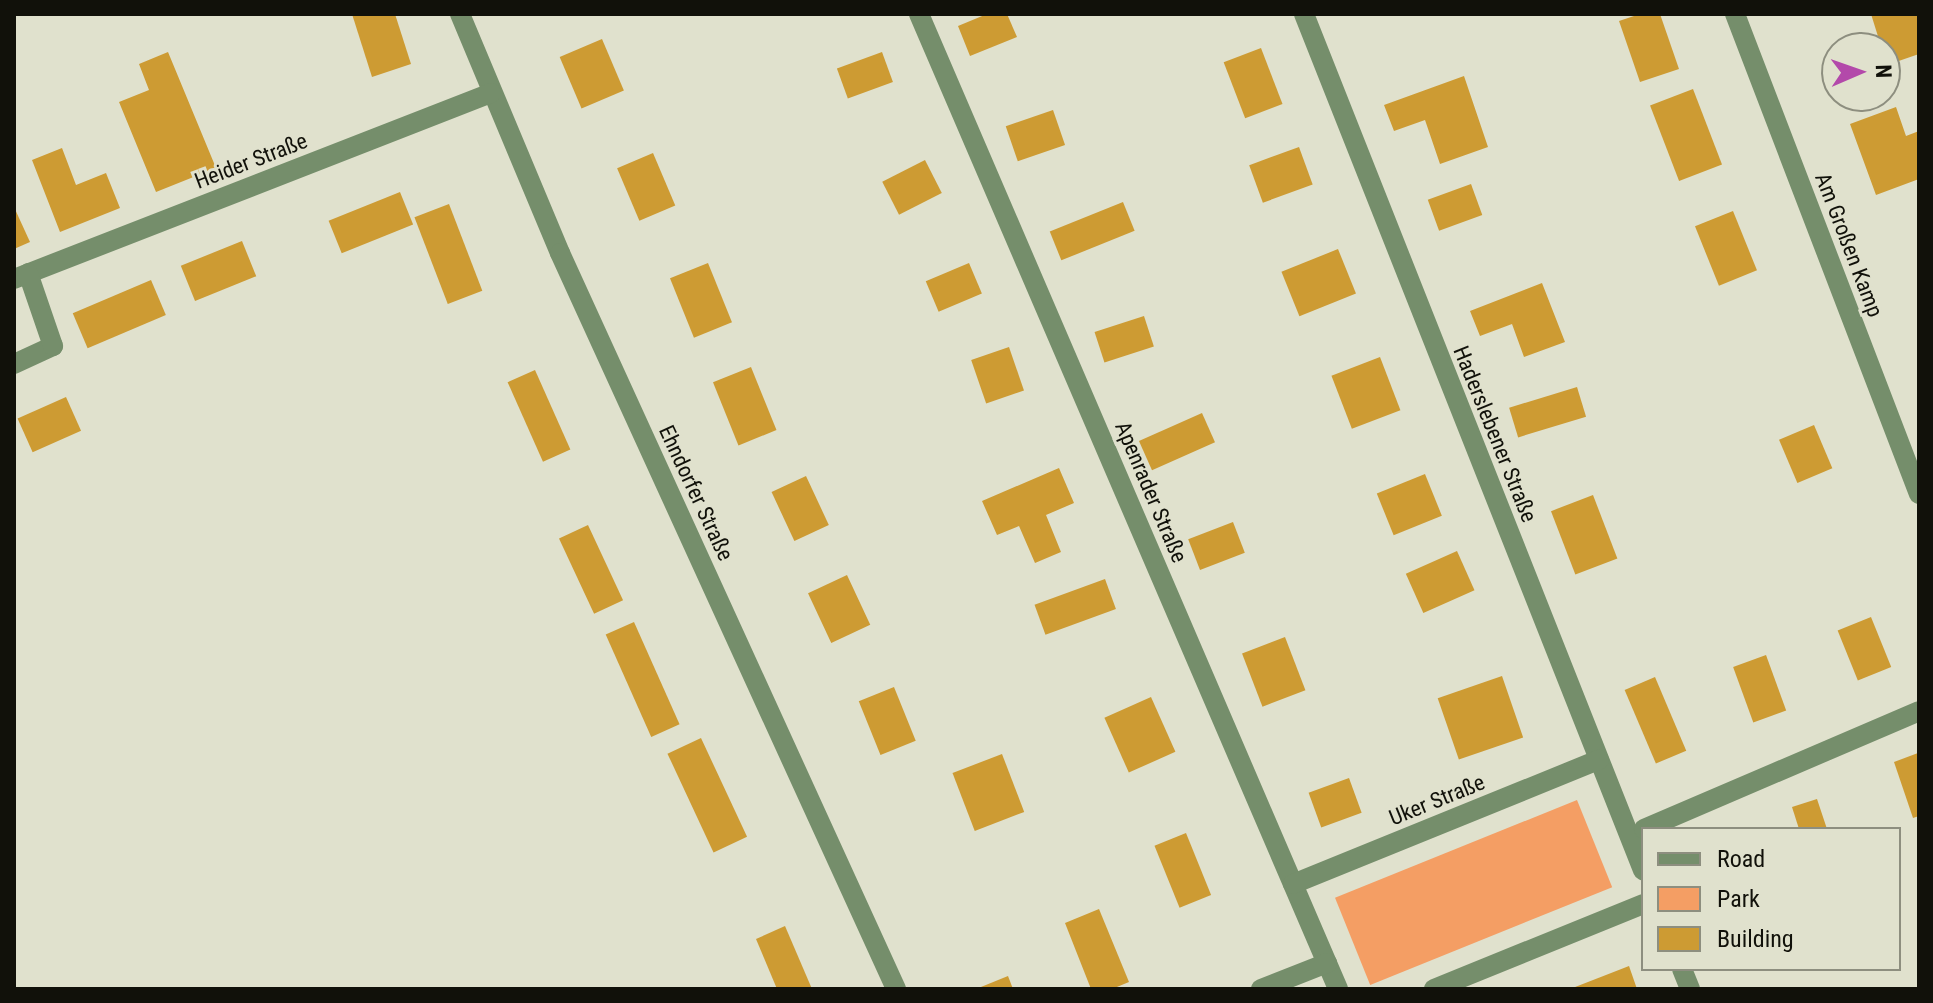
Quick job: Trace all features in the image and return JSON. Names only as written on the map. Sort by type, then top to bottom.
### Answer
[{"type":"street","name":"Ehndorfer Straße","points":[[460,14],[491,93],[896,989]]},
{"type":"street","name":"Apenrader Straße","points":[[919,14],[1338,989]]},
{"type":"street","name":"Haderslebener Straße","points":[[1304,14],[1599,760],[1638,831],[1641,854]]},
{"type":"street","name":"Am Großen Kamp","points":[[1735,14],[1919,494]]},
{"type":"street","name":"Heider Straße","points":[[14,364],[53,346],[21,276],[491,93]]},
{"type":"street","points":[[1647,827],[1919,711]]},
{"type":"street","name":"Uker Straße","points":[[1293,884],[1599,760]]},
{"type":"street","points":[[1434,989],[1641,905]]},
{"type":"street","points":[[1261,989],[1327,963]]},
{"type":"green space","points":[[1577,800],[1612,887],[1370,985],[1335,898]]},
{"type":"building","points":[[352,14],[395,14],[411,64],[372,77]]},
{"type":"building","points":[[987,14],[1007,14],[1017,37],[970,56],[958,26]]},
{"type":"building","points":[[1640,14],[1660,14],[1679,69],[1640,82],[1619,21]]},
{"type":"building","points":[[1871,14],[1919,14],[1919,54],[1901,60],[1901,32],[1877,32]]},
{"type":"building","points":[[602,39],[624,91],[582,109],[560,57]]},
{"type":"building","points":[[1261,48],[1283,104],[1245,118],[1224,62]]},
{"type":"building","points":[[168,52],[216,168],[156,192],[119,102],[149,90],[139,64]]},
{"type":"building","points":[[882,52],[893,82],[848,98],[837,68]]},
{"type":"building","points":[[1464,76],[1488,147],[1440,164],[1425,120],[1394,131],[1384,105]]},
{"type":"building","points":[[1693,89],[1722,165],[1679,181],[1650,105]]},
{"type":"building","points":[[1053,110],[1065,145],[1018,161],[1006,126]]},
{"type":"building","points":[[1882,112],[1898,112],[1906,136],[1919,131],[1919,179],[1876,195],[1850,124]]},
{"type":"building","points":[[1299,147],[1313,185],[1263,203],[1249,165]]},
{"type":"building","points":[[62,148],[76,185],[106,173],[120,208],[60,232],[32,160]]},
{"type":"building","points":[[653,153],[675,205],[639,221],[617,168]]},
{"type":"building","points":[[925,160],[942,193],[899,215],[882,182]]},
{"type":"building","points":[[1471,184],[1482,215],[1439,231],[1428,200]]},
{"type":"building","points":[[400,192],[413,224],[342,253],[329,221]]},
{"type":"building","points":[[1123,202],[1135,231],[1061,260],[1050,232]]},
{"type":"building","points":[[449,204],[482,291],[448,304],[414,217]]},
{"type":"building","points":[[14,207],[30,242],[14,249]]},
{"type":"building","points":[[1733,211],[1757,270],[1719,286],[1695,226]]},
{"type":"building","points":[[242,241],[256,276],[195,301],[181,266]]},
{"type":"building","points":[[1338,249],[1356,294],[1299,316],[1281,272]]},
{"type":"building","points":[[708,263],[732,322],[694,338],[670,278]]},
{"type":"building","points":[[969,263],[982,293],[939,312],[926,281]]},
{"type":"building","points":[[151,280],[166,315],[88,348],[73,313]]},
{"type":"building","points":[[1542,283],[1565,342],[1524,357],[1512,324],[1480,336],[1470,311]]},
{"type":"building","points":[[1144,316],[1154,346],[1104,363],[1095,332]]},
{"type":"building","points":[[1009,347],[1024,390],[986,404],[971,360]]},
{"type":"building","points":[[1380,357],[1400,410],[1352,429],[1331,376]]},
{"type":"building","points":[[751,367],[776,430],[738,445],[713,382]]},
{"type":"building","points":[[535,370],[570,449],[543,462],[508,382]]},
{"type":"building","points":[[1577,387],[1586,417],[1518,437],[1509,408]]},
{"type":"building","points":[[66,397],[81,431],[33,452],[18,419]]},
{"type":"building","points":[[1202,413],[1215,442],[1152,470],[1139,441]]},
{"type":"building","points":[[1814,425],[1832,468],[1797,483],[1779,440]]},
{"type":"building","points":[[1059,468],[1074,503],[1046,515],[1061,552],[1035,563],[1019,526],[997,535],[982,501]]},
{"type":"building","points":[[1425,474],[1442,516],[1394,535],[1377,493]]},
{"type":"building","points":[[806,476],[829,525],[794,541],[772,492]]},
{"type":"building","points":[[1593,495],[1617,558],[1575,575],[1551,511]]},
{"type":"building","points":[[1233,522],[1245,553],[1200,570],[1188,539]]},
{"type":"building","points":[[588,525],[623,600],[594,614],[559,539]]},
{"type":"building","points":[[1457,551],[1474,590],[1423,613],[1406,574]]},
{"type":"building","points":[[847,575],[870,625],[831,643],[808,593]]},
{"type":"building","points":[[1105,579],[1116,609],[1045,635],[1035,605]]},
{"type":"building","points":[[1871,617],[1891,667],[1858,681],[1838,630]]},
{"type":"building","points":[[634,622],[680,724],[651,737],[606,635]]},
{"type":"building","points":[[1285,637],[1305,690],[1262,707],[1242,653]]},
{"type":"building","points":[[1766,655],[1786,710],[1753,722],[1733,667]]},
{"type":"building","points":[[1502,676],[1523,737],[1459,760],[1438,698]]},
{"type":"building","points":[[1655,677],[1686,751],[1656,764],[1625,690]]},
{"type":"building","points":[[894,687],[916,741],[880,755],[859,701]]},
{"type":"building","points":[[1151,697],[1175,752],[1129,773],[1104,718]]},
{"type":"building","points":[[701,738],[747,837],[714,852],[667,754]]},
{"type":"building","points":[[1918,753],[1919,816],[1913,818],[1894,762]]},
{"type":"building","points":[[1002,754],[1024,812],[975,831],[953,773]]},
{"type":"building","points":[[1349,778],[1362,813],[1321,827],[1309,793]]},
{"type":"building","points":[[1817,799],[1826,827],[1798,827],[1792,807]]},
{"type":"building","points":[[1186,833],[1211,895],[1180,908],[1154,846]]},
{"type":"building","points":[[1099,909],[1129,982],[1112,989],[1091,989],[1065,923]]},
{"type":"building","points":[[785,926],[812,989],[777,989],[756,939]]},
{"type":"building","points":[[1629,966],[1637,989],[1570,989]]},
{"type":"building","points":[[1008,976],[1013,989],[976,989]]}]
